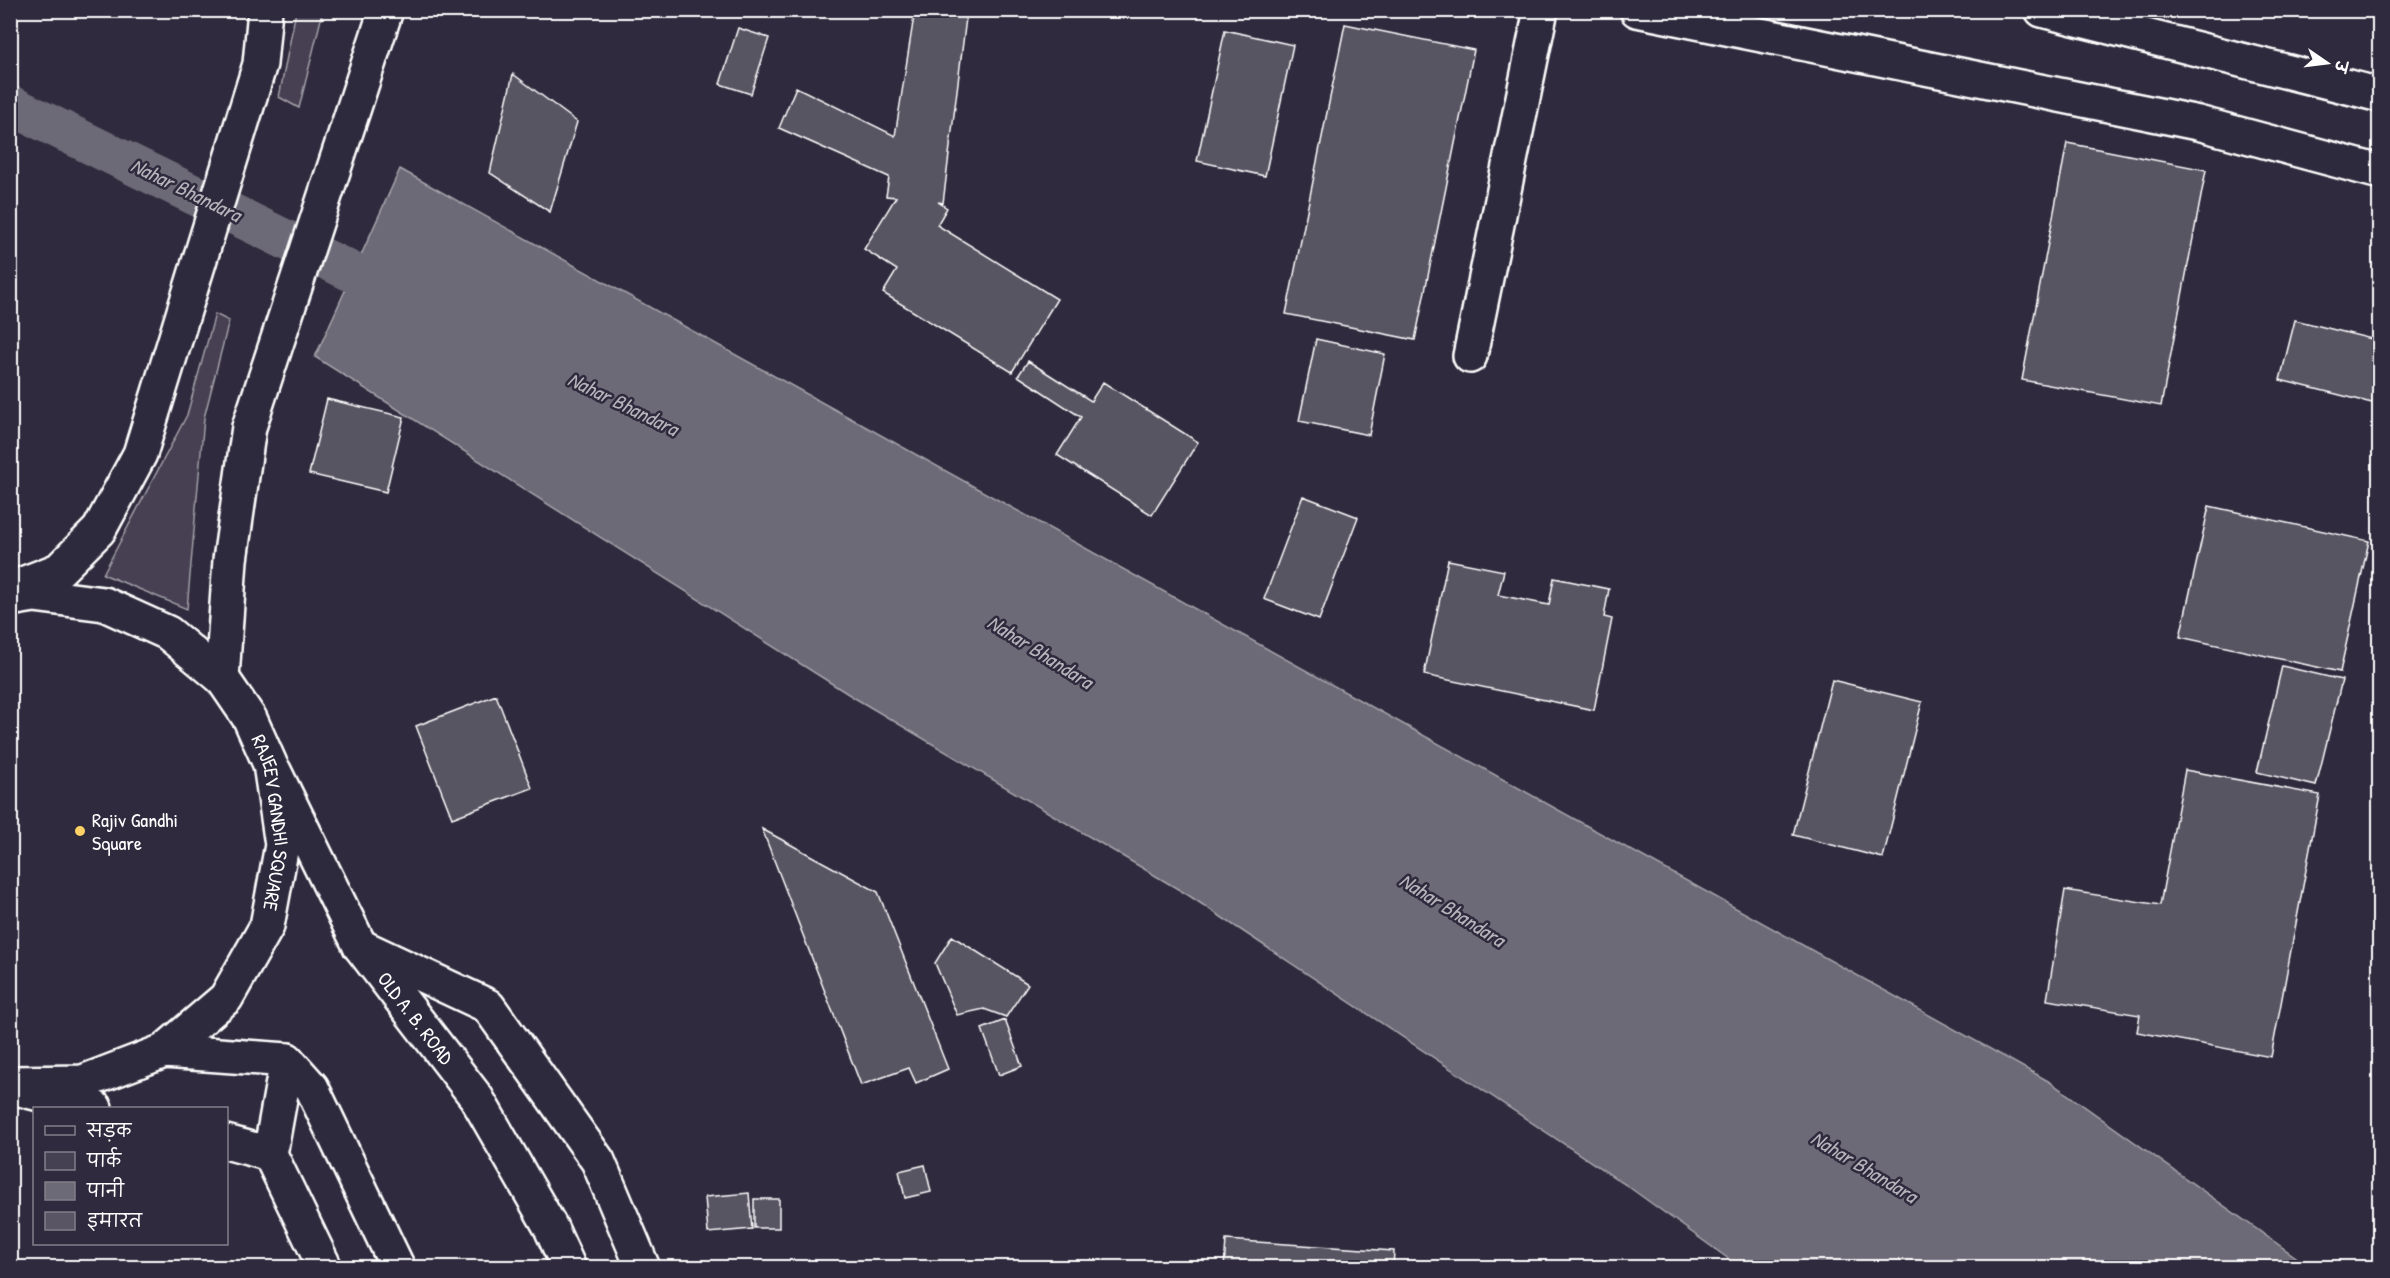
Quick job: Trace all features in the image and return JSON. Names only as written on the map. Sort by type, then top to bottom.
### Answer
[{"type":"main road","points":[[10,589],[58,570],[99,530],[140,454],[260,64],[265,10]]},
{"type":"main road","points":[[1470,356],[1541,10]]},
{"type":"main road","points":[[1637,10],[2198,123],[2379,172]]},
{"type":"main road","points":[[2042,10],[2379,95]]},
{"type":"main road","points":[[222,678],[230,561],[249,427],[386,11]]},
{"type":"main road","name":"RAJEEV GANDHI SQUARE","points":[[10,599],[34,595],[104,604],[168,633],[222,678],[250,719],[270,764],[282,845],[267,926],[226,998],[164,1051],[83,1082],[10,1085]]},
{"type":"main road","name":"OLD A. B. ROAD","points":[[270,764],[360,946],[476,1097],[550,1226],[569,1268]]},
{"type":"main road","points":[[360,946],[488,1006],[598,1161],[643,1268]]},
{"type":"main road","points":[[164,1051],[287,1060],[312,1088],[398,1268]]},
{"type":"main road","points":[[287,1060],[270,1154],[325,1268]]},
{"type":"main road","points":[[10,1085],[91,1107]]},
{"type":"main road","points":[[228,1143],[270,1154]]},
{"type":"green space","points":[[296,11],[323,11],[299,108],[279,97]]},
{"type":"green space","points":[[215,314],[229,321],[204,418],[187,609],[103,574],[187,415]]},
{"type":"water","points":[[400,169],[2050,1082],[2310,1267],[1740,1267],[1626,1185],[1188,895],[853,697],[315,357]]},
{"type":"building","points":[[915,10],[967,10],[943,203],[938,202],[947,208],[937,225],[1057,299],[1012,372],[883,293],[897,270],[864,249],[896,197],[886,196],[889,177],[779,128],[796,87],[895,136]]},
{"type":"building","points":[[1345,24],[1474,50],[1415,340],[1286,314]]},
{"type":"building","points":[[738,28],[769,38],[751,94],[720,84]]},
{"type":"building","points":[[1225,30],[1293,45],[1265,176],[1197,161]]},
{"type":"building","points":[[513,74],[577,122],[550,212],[490,173]]},
{"type":"building","points":[[2067,143],[2206,170],[2161,406],[2022,380]]},
{"type":"building","points":[[2295,320],[2380,341],[2380,405],[2280,380]]},
{"type":"building","points":[[1316,339],[1385,354],[1369,435],[1299,421]]},
{"type":"building","points":[[1028,361],[1091,401],[1103,382],[1198,442],[1152,515],[1057,455],[1081,417],[1018,376]]},
{"type":"building","points":[[327,399],[404,417],[386,492],[309,474]]},
{"type":"building","points":[[1303,496],[1358,517],[1319,620],[1264,599]]},
{"type":"building","points":[[2209,506],[2369,541],[2340,672],[2180,637]]},
{"type":"building","points":[[1448,560],[1504,571],[1498,595],[1549,605],[1554,578],[1609,589],[1604,617],[1612,619],[1594,710],[1424,675]]},
{"type":"building","points":[[2282,666],[2342,680],[2316,786],[2257,772]]},
{"type":"building","points":[[1832,680],[1922,702],[1883,858],[1793,835]]},
{"type":"building","points":[[496,695],[532,788],[452,818],[416,726]]},
{"type":"building","points":[[2185,770],[2320,795],[2271,1057],[2137,1032],[2140,1015],[2047,1000],[2065,890],[2160,905]]},
{"type":"building","points":[[762,829],[878,892],[948,1069],[916,1083],[909,1068],[861,1085]]},
{"type":"building","points":[[952,936],[1028,984],[1006,1017],[984,1009],[957,1015],[935,963]]},
{"type":"building","points":[[1005,1020],[1022,1066],[999,1075],[982,1029]]},
{"type":"building","points":[[925,1165],[931,1192],[905,1198],[899,1171]]},
{"type":"building","points":[[749,1193],[752,1229],[708,1233],[705,1197]]},
{"type":"building","points":[[754,1199],[779,1199],[779,1228],[754,1228]]},
{"type":"building","points":[[1226,1240],[1394,1251],[1393,1268],[1224,1268]]},
{"type":"waterway","name":"Nahar Bhandara","points":[[10,105],[403,297]]},
{"type":"place","name":"Rajiv Gandhi Square","points":[[80,831]]}]
